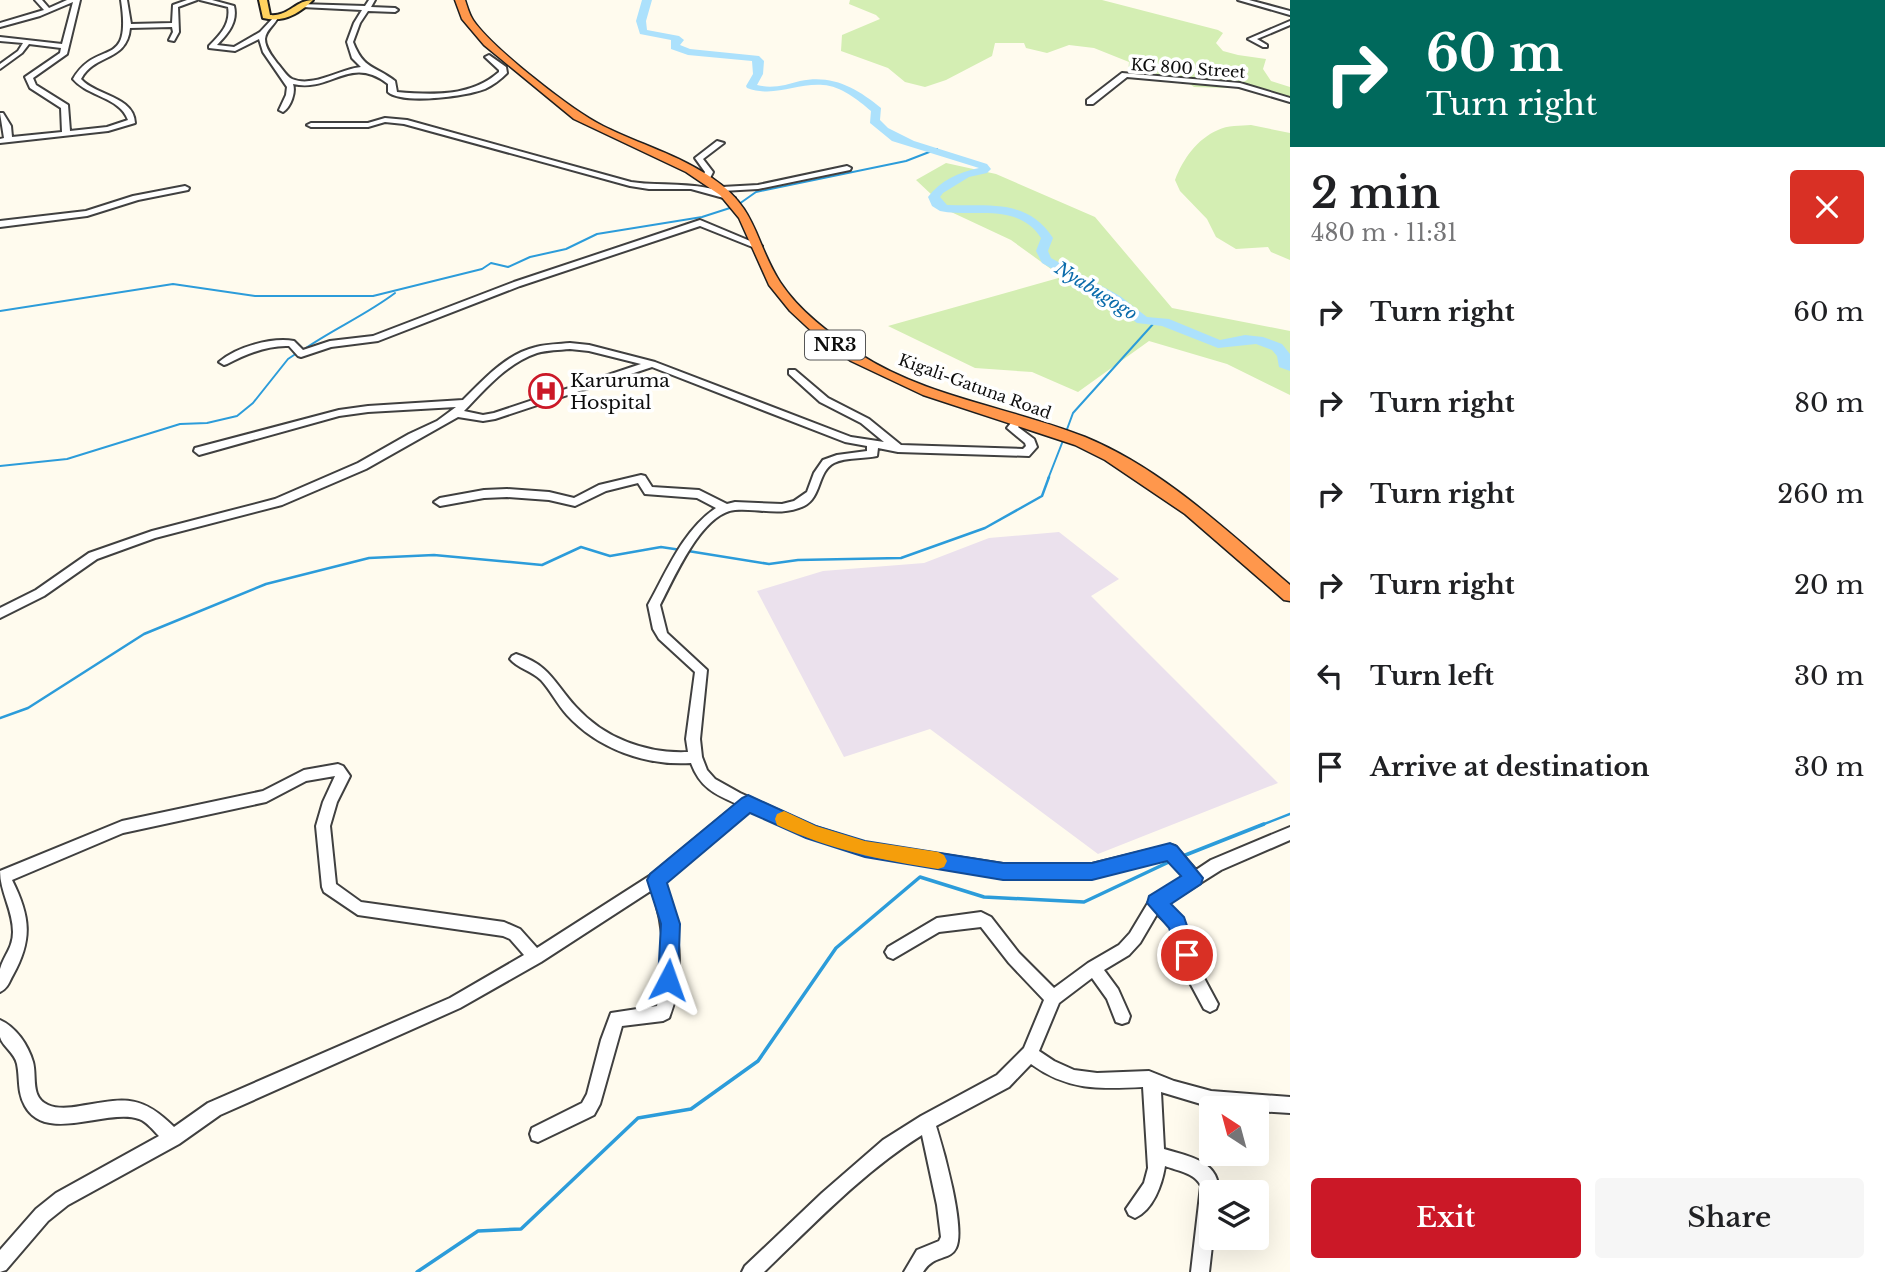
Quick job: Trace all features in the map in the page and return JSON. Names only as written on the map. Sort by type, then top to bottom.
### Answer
[{"type":"highway","name":"Kigali-Gatuna Road","points":[[460,0],[471,25],[487,43],[578,117],[594,127],[706,178],[727,194],[743,212],[773,281],[795,308],[838,347],[904,382],[1080,441],[1146,477],[1213,526],[1290,595]]},
{"type":"main road","points":[[263,0],[266,16],[275,18],[289,15],[306,3]]},
{"type":"street","points":[[38,0],[49,11]]},
{"type":"street","points":[[0,25],[49,11],[72,0]]},
{"type":"street","points":[[66,132],[65,107],[33,86],[29,77],[63,54],[77,0]]},
{"type":"street","points":[[0,115],[7,126],[4,140],[107,129],[132,121],[122,104],[92,91],[77,79],[83,69],[121,47],[127,37],[124,0]]},
{"type":"street","points":[[172,40],[176,25],[175,6],[194,0]]},
{"type":"street","points":[[204,0],[231,6],[234,10],[227,29],[212,48],[235,49],[262,34],[275,18]]},
{"type":"street","points":[[368,70],[356,58],[350,42],[357,23],[372,0]]},
{"type":"street","points":[[1241,0],[1290,13]]},
{"type":"street","points":[[306,3],[395,10]]},
{"type":"street","points":[[1265,46],[1251,39],[1290,23]]},
{"type":"street","points":[[128,26],[176,25]]},
{"type":"street","points":[[262,34],[268,57],[288,80],[290,95],[283,110]]},
{"type":"street","points":[[0,39],[66,46]]},
{"type":"street","points":[[0,67],[20,52],[28,41]]},
{"type":"street","points":[[288,80],[304,83],[350,70],[368,70],[385,76],[392,83],[392,92],[395,94],[447,95],[469,91],[499,78],[503,69],[489,57]]},
{"type":"street","name":"KG 800 Street","points":[[1090,102],[1125,75],[1240,85],[1290,100]]},
{"type":"street","points":[[311,125],[368,125],[385,120],[404,122],[631,184],[691,187],[727,194],[847,168]]},
{"type":"street","points":[[706,178],[709,172],[699,158],[720,143]]},
{"type":"street","points":[[0,224],[87,212],[186,188]]},
{"type":"street","points":[[224,362],[233,356],[277,344],[291,343],[297,346],[301,354],[337,343],[367,342],[517,284],[700,223],[758,246]]},
{"type":"street","points":[[0,612],[40,593],[93,556],[152,535],[294,496],[362,466],[456,413],[507,364],[538,349],[570,346],[589,348],[652,364],[849,440],[899,448],[1025,453],[1032,447],[1030,441],[1012,428],[1018,421]]},
{"type":"street","points":[[456,413],[483,418],[495,416],[652,364]]},
{"type":"street","points":[[792,372],[824,400],[865,421],[899,448]]},
{"type":"street","points":[[199,451],[338,413],[464,403]]},
{"type":"street","points":[[440,502],[507,493],[549,496],[575,502],[603,488],[641,479],[649,491],[699,494],[724,507],[760,510],[795,505],[809,499],[818,482],[820,469],[825,464],[831,460],[873,453],[872,443]]},
{"type":"street","points":[[724,507],[691,537],[654,606],[663,636],[701,670],[694,739],[695,757],[702,774],[710,783],[812,832],[865,849],[1003,871],[1043,872],[1092,872],[1170,851],[1194,878]]},
{"type":"street","points":[[516,659],[536,667],[551,680],[567,706],[581,721],[621,745],[649,756],[695,757]]},
{"type":"street","points":[[0,984],[18,947],[19,935],[14,895],[1,878],[122,827],[266,796],[304,776],[338,769],[343,776],[323,826],[329,887],[358,908],[504,929],[515,934],[536,957]]},
{"type":"street","points":[[0,1264],[42,1215],[62,1199],[173,1138],[214,1109],[455,1003],[536,957],[656,880],[748,803]]},
{"type":"street","points":[[751,1272],[860,1169],[928,1122],[1003,1081],[1030,1054],[1053,998],[1093,968],[1124,950],[1156,903],[1216,865],[1290,833]]},
{"type":"street","points":[[538,1134],[588,1109],[595,1102],[599,1070],[617,1019],[663,1013],[670,954],[670,924],[656,880]]},
{"type":"street","points":[[1156,903],[1177,923],[1190,968],[1210,1004]]},
{"type":"street","points":[[893,951],[937,925],[981,919],[1053,998]]},
{"type":"street","points":[[1093,968],[1113,994],[1122,1016]]},
{"type":"street","points":[[0,1028],[21,1054],[28,1095],[31,1103],[40,1111],[57,1116],[130,1109],[150,1117],[173,1138]]},
{"type":"street","points":[[1030,1054],[1048,1067],[1074,1078],[1097,1081],[1149,1079],[1174,1089],[1211,1098],[1290,1105]]},
{"type":"street","points":[[1135,1209],[1149,1195],[1158,1167],[1154,1091],[1149,1079]]},
{"type":"street","points":[[914,1272],[922,1255],[944,1247],[949,1243],[952,1234],[940,1185],[938,1157],[928,1122]]},
{"type":"street","points":[[1158,1156],[1205,1173],[1208,1180]]},
{"type":"street","points":[[1200,1272],[1204,1250]]},
{"type":"shaded area","points":[[1059,532],[1119,579],[1091,596],[1278,783],[1098,854],[930,729],[844,757],[757,591],[823,571],[924,563],[989,538]]},
{"type":"green space","points":[[850,0],[1102,0],[1218,30],[1223,33],[1216,43],[1223,51],[1266,59],[1263,69],[1271,81],[1290,87],[1290,98],[1254,86],[1233,83],[1227,88],[1194,87],[1180,77],[1128,73],[1129,62],[1094,48],[1069,45],[1047,53],[1026,48],[1024,43],[995,43],[992,56],[946,80],[925,87],[905,82],[888,68],[841,51],[842,35],[880,19],[849,4]]},
{"type":"green space","points":[[1251,125],[1290,133],[1290,260],[1271,252],[1268,247],[1236,249],[1216,237],[1207,219],[1180,191],[1175,180],[1187,157],[1197,144],[1210,134],[1226,127]]},
{"type":"green space","points":[[946,163],[996,174],[1095,217],[1172,308],[1290,331],[1290,395],[1227,364],[1149,341],[1078,392],[1032,372],[975,368],[888,326],[1062,277],[1011,240],[949,211],[916,180]]},
{"type":"waterway","name":"Nyabugogo","points":[[647,0],[641,21],[643,32],[676,38],[679,40],[675,41],[675,47],[688,52],[755,58],[759,61],[758,74],[751,86],[769,90],[814,82],[837,85],[877,110],[874,121],[896,138],[983,166],[983,171],[966,174],[939,191],[934,197],[936,203],[944,208],[1002,210],[1028,218],[1039,226],[1047,238],[1042,251],[1046,260],[1115,299],[1142,320],[1164,322],[1218,344],[1232,344],[1245,339],[1258,340],[1277,347],[1284,355],[1284,364],[1290,367]]},
{"type":"waterway","points":[[739,204],[756,192],[906,161],[937,149]]},
{"type":"waterway","points":[[0,311],[173,284],[255,296],[373,296],[482,269],[491,263],[508,267],[530,257],[566,249],[597,234],[702,217],[733,207]]},
{"type":"waterway","points":[[303,350],[395,293]]},
{"type":"waterway","points":[[1066,432],[1073,413],[1154,323]]},
{"type":"waterway","points":[[0,466],[67,459],[180,424],[207,423],[237,416],[253,403],[288,359],[297,353]]},
{"type":"waterway","points":[[1048,479],[1064,438]]},
{"type":"waterway","points":[[688,551],[769,564],[798,560],[901,558],[985,528],[1042,496],[1049,477]]},
{"type":"waterway","points":[[0,718],[28,708],[144,634],[266,584],[369,558],[434,555],[542,565],[581,547],[610,556],[661,547],[681,550]]},
{"type":"waterway","points":[[1259,826],[1290,814]]},
{"type":"waterway","points":[[1183,856],[1264,824]]},
{"type":"waterway","points":[[417,1272],[478,1231],[521,1229],[638,1118],[691,1109],[758,1061],[836,948],[920,877],[984,897],[1084,902],[1171,861]]},
{"type":"slow traffic","points":[[784,819],[812,832],[865,849],[938,861]]},
{"type":"place","name":"Karuruma Hospital","points":[[546,391]]},
{"type":"route","points":[[668,980],[670,924],[666,904],[656,880],[748,803],[812,832],[865,849],[1003,871],[1092,872],[1170,851],[1194,878],[1156,903],[1177,923],[1187,955]]}]
